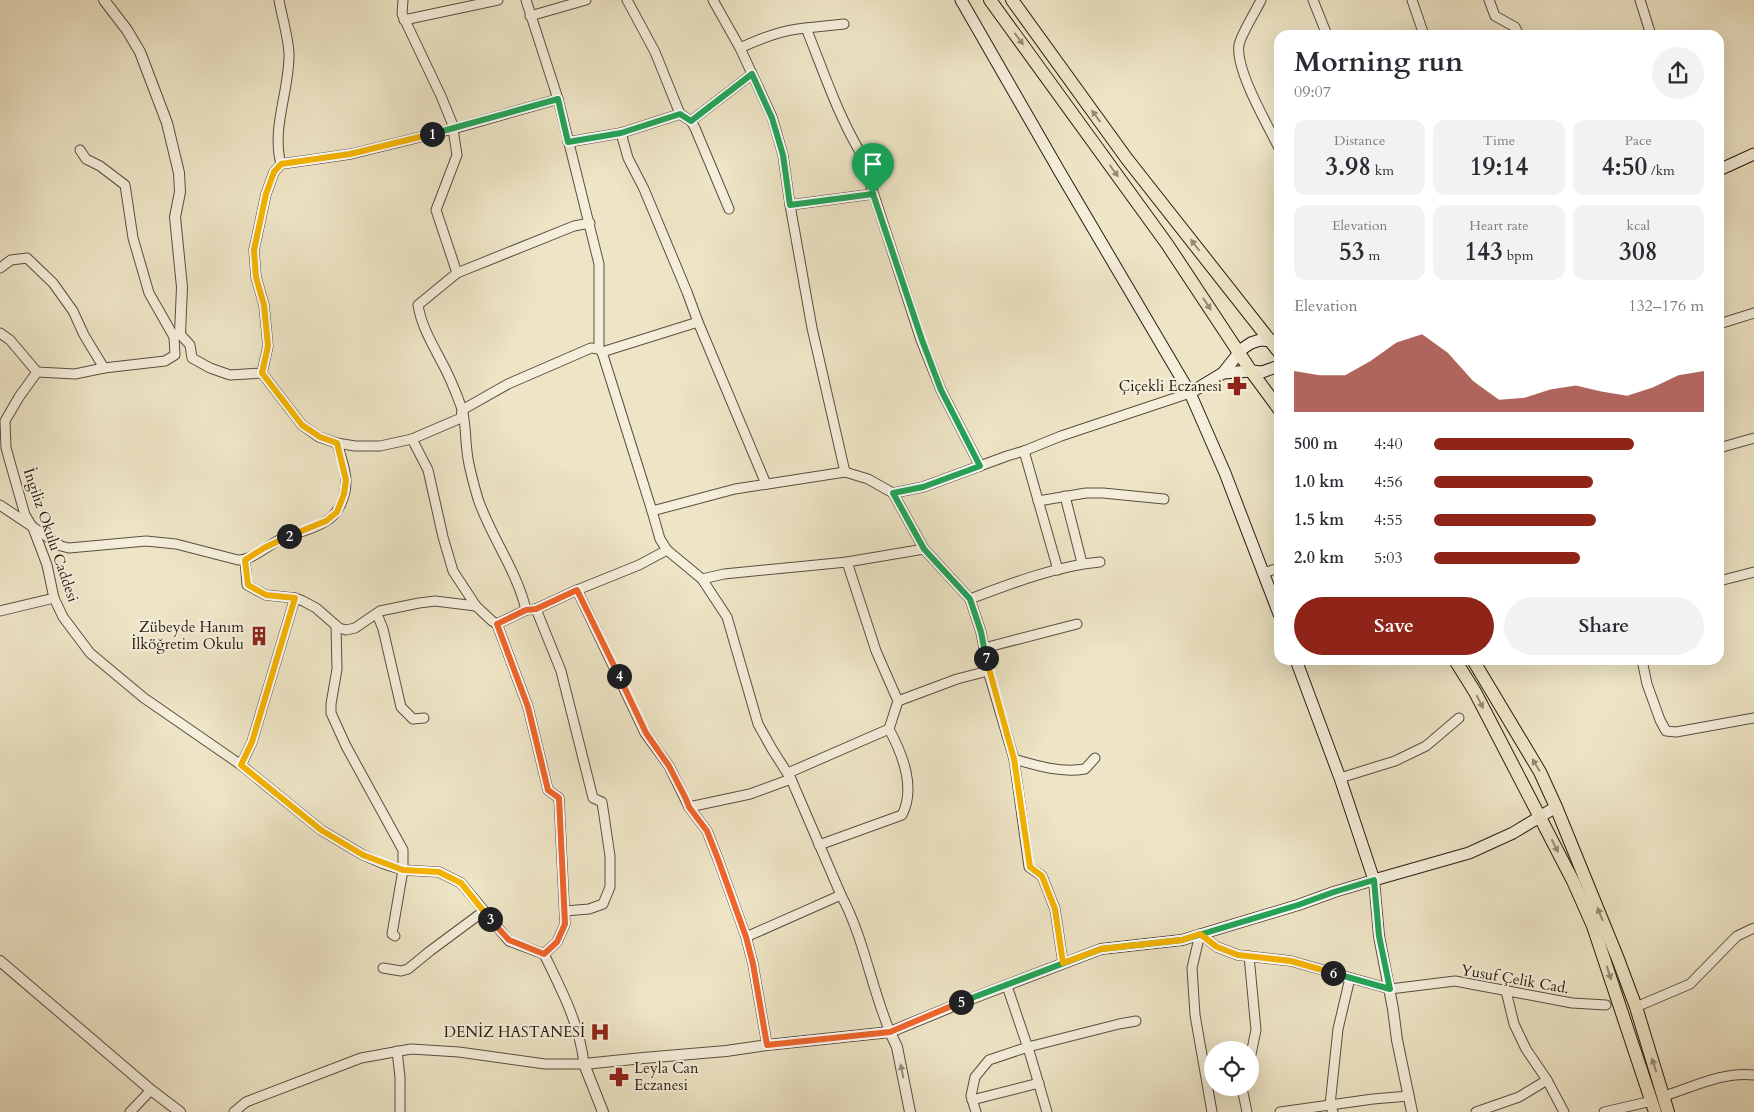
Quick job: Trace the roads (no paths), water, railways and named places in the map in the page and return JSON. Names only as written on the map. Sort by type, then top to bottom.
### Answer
[{"type":"main road","points":[[961,0],[1190,393],[1225,473],[1274,601]]},
{"type":"main road","points":[[990,0],[1167,244],[1251,371],[1274,401]]},
{"type":"main road","points":[[1012,0],[1127,159],[1274,341]]},
{"type":"main road","points":[[1724,168],[1754,154]]},
{"type":"main road","points":[[1190,393],[1222,373],[1250,343],[1260,340],[1274,341]]},
{"type":"main road","points":[[1222,373],[1262,372],[1274,368]]},
{"type":"main road","points":[[1298,665],[1340,778],[1374,880],[1469,853],[1514,833],[1556,807]]},
{"type":"main road","points":[[1458,665],[1475,692],[1573,881],[1594,926],[1653,1107]]},
{"type":"main road","points":[[1476,665],[1540,772],[1556,807],[1636,1008],[1668,1112]]},
{"type":"street","points":[[0,333],[10,340],[37,372],[75,374],[104,368],[165,362],[174,355],[182,287],[175,216],[180,192],[179,173],[167,123],[140,52],[127,30],[104,0]]},
{"type":"street","points":[[279,0],[289,53],[279,121],[281,164]]},
{"type":"street","points":[[403,0],[402,14],[404,20],[441,96],[453,129],[457,156],[436,210],[457,272]]},
{"type":"street","points":[[404,20],[498,0]]},
{"type":"street","points":[[526,0],[558,99],[599,264],[600,350],[660,539],[667,550],[702,579],[727,618],[758,724],[790,776],[840,896],[849,911],[879,1006],[897,1047],[910,1112]]},
{"type":"street","points":[[530,16],[586,0]]},
{"type":"street","points":[[627,0],[654,52],[678,104],[680,114],[691,121],[729,209]]},
{"type":"street","points":[[713,0],[740,48],[772,118],[783,155],[812,328],[845,472]]},
{"type":"street","points":[[1261,0],[1239,44],[1239,58],[1247,82],[1274,138]]},
{"type":"street","points":[[1313,0],[1325,30]]},
{"type":"street","points":[[1412,0],[1422,30]]},
{"type":"street","points":[[1489,0],[1495,16],[1515,27],[1516,30]]},
{"type":"street","points":[[1640,0],[1649,30]]},
{"type":"street","points":[[740,48],[781,32],[844,24]]},
{"type":"street","points":[[806,28],[837,108],[860,152],[922,340],[941,390],[980,466]]},
{"type":"street","points":[[691,121],[752,74]]},
{"type":"street","points":[[262,373],[268,346],[264,305],[256,277],[254,250],[266,194],[274,172],[281,164],[350,154],[453,129],[558,99]]},
{"type":"street","points":[[568,142],[621,133],[680,114]]},
{"type":"street","points":[[621,133],[628,158],[644,189],[766,484]]},
{"type":"street","points":[[80,150],[86,158],[125,185],[133,238],[149,292],[177,336],[190,344],[192,358],[210,368],[230,375],[262,373]]},
{"type":"street","points":[[790,205],[873,194]]},
{"type":"street","points":[[526,610],[522,596],[479,501],[467,452],[466,427],[462,410],[440,358],[425,330],[418,304],[457,272],[574,226],[590,223]]},
{"type":"street","points":[[0,268],[11,260],[26,258],[53,283],[73,310],[84,335],[104,368]]},
{"type":"street","points":[[1724,322],[1754,313]]},
{"type":"street","points":[[462,410],[508,384],[592,348],[600,350],[698,322]]},
{"type":"street","name":"İngiliz Okulu Caddesi","points":[[37,372],[4,413],[6,448],[25,515],[34,528],[47,565],[54,598],[63,617],[90,653],[144,698],[241,765],[338,842],[363,855],[403,870],[439,872],[461,883],[509,940],[544,954]]},
{"type":"street","points":[[262,373],[302,425],[320,437],[337,443],[355,446],[380,446],[412,439],[461,418],[462,410]]},
{"type":"street","points":[[893,493],[923,487],[1024,452],[1061,436],[1190,393]]},
{"type":"street","points":[[1724,447],[1754,438]]},
{"type":"street","points":[[412,439],[428,470],[443,537],[453,571],[476,606],[497,624],[528,707],[548,790],[559,798],[565,924],[557,942],[544,954],[577,1026],[584,1064],[602,1112]]},
{"type":"street","points":[[0,505],[55,544],[69,548],[146,540],[176,544],[238,560],[245,560],[283,538],[304,532],[326,521],[337,512],[344,494],[346,480],[337,443]]},
{"type":"street","points":[[1024,452],[1058,570]]},
{"type":"street","points":[[652,511],[735,489],[845,472],[868,478],[893,493],[924,549],[970,599],[981,632],[988,671],[1014,759],[1030,867],[1042,876],[1055,909],[1063,963]]},
{"type":"street","points":[[1038,501],[1086,493],[1164,499]]},
{"type":"street","points":[[1065,496],[1082,564]]},
{"type":"street","points":[[702,579],[724,574],[847,562],[924,549]]},
{"type":"street","points":[[497,624],[526,610],[536,609],[639,565],[667,550]]},
{"type":"street","points":[[245,560],[248,585],[266,595],[295,598],[316,608],[336,626],[346,630],[355,628],[377,614],[396,608],[435,601],[476,606]]},
{"type":"street","points":[[819,845],[902,815],[906,808],[908,792],[900,750],[889,729],[898,701],[876,651],[847,562]]},
{"type":"street","points":[[970,599],[1058,570],[1100,562]]},
{"type":"street","points":[[1263,573],[1274,570]]},
{"type":"street","points":[[1724,579],[1754,572]]},
{"type":"street","points":[[577,590],[646,733],[669,766],[689,807],[707,831],[746,937],[753,964],[767,1045]]},
{"type":"street","points":[[0,611],[54,598]]},
{"type":"street","points":[[241,765],[252,742],[295,598]]},
{"type":"street","points":[[536,609],[561,671],[593,798],[602,802],[610,856],[610,887],[603,904],[589,909],[565,911]]},
{"type":"street","points":[[377,614],[383,629],[401,707],[413,719],[424,718]]},
{"type":"street","points":[[984,648],[1077,624]]},
{"type":"street","points":[[336,626],[337,669],[331,713],[346,746],[403,850],[403,870],[392,934],[395,936]]},
{"type":"street","points":[[1643,665],[1647,684],[1666,731],[1676,732],[1754,718]]},
{"type":"street","points":[[898,701],[957,679],[988,671]]},
{"type":"street","points":[[1340,778],[1395,761],[1441,734],[1459,718]]},
{"type":"street","points":[[689,807],[750,794],[889,729]]},
{"type":"street","points":[[1014,759],[1061,771],[1085,769],[1095,758]]},
{"type":"street","points":[[234,1112],[246,1102],[362,1058],[410,1049],[459,1052],[545,1064],[584,1064],[726,1051],[890,1032],[1101,949],[1182,940],[1374,880],[1379,936],[1412,1112]]},
{"type":"street","points":[[746,937],[840,896]]},
{"type":"street","points":[[383,968],[401,971],[408,969],[430,950],[484,911]]},
{"type":"street","points":[[1636,1008],[1690,984],[1737,936],[1754,928]]},
{"type":"street","points":[[1200,934],[1217,947],[1238,955],[1291,961],[1390,989]]},
{"type":"street","points":[[1200,934],[1192,968],[1195,1015],[1212,1112]]},
{"type":"street","points":[[1249,956],[1256,1030],[1254,1041]]},
{"type":"street","points":[[0,961],[150,1090],[180,1112]]},
{"type":"street","points":[[1332,1108],[1338,1029],[1350,978]]},
{"type":"street","name":"Yusuf Çelik Cad.","points":[[1390,989],[1455,981],[1572,1003],[1606,1005]]},
{"type":"street","points":[[1007,986],[1040,1083],[1047,1112]]},
{"type":"street","points":[[1506,991],[1514,1024],[1564,1112]]},
{"type":"street","points":[[976,1112],[971,1096],[975,1077],[989,1060],[1028,1047],[1136,1021]]},
{"type":"street","points":[[397,1051],[400,1077],[400,1112]]},
{"type":"street","points":[[1664,1096],[1722,1078],[1743,1074],[1754,1075]]},
{"type":"street","points":[[1476,1112],[1519,1097],[1547,1080]]},
{"type":"street","points":[[972,1100],[1040,1083]]},
{"type":"street","points":[[130,1112],[150,1090]]},
{"type":"street","points":[[1244,1096],[1247,1112]]},
{"type":"street","points":[[1280,1112],[1332,1108],[1409,1096]]},
{"type":"street","points":[[1604,1112],[1653,1107]]},
{"type":"place","name":"Çiçekli Eczanesi","points":[[1237,386]]},
{"type":"place","name":"Zübeyde Hanım İlköğretim Okulu","points":[[259,636]]},
{"type":"place","name":"DENİZ HASTANESİ","points":[[600,1032]]},
{"type":"place","name":"Leyla Can Eczanesi","points":[[619,1077]]}]
